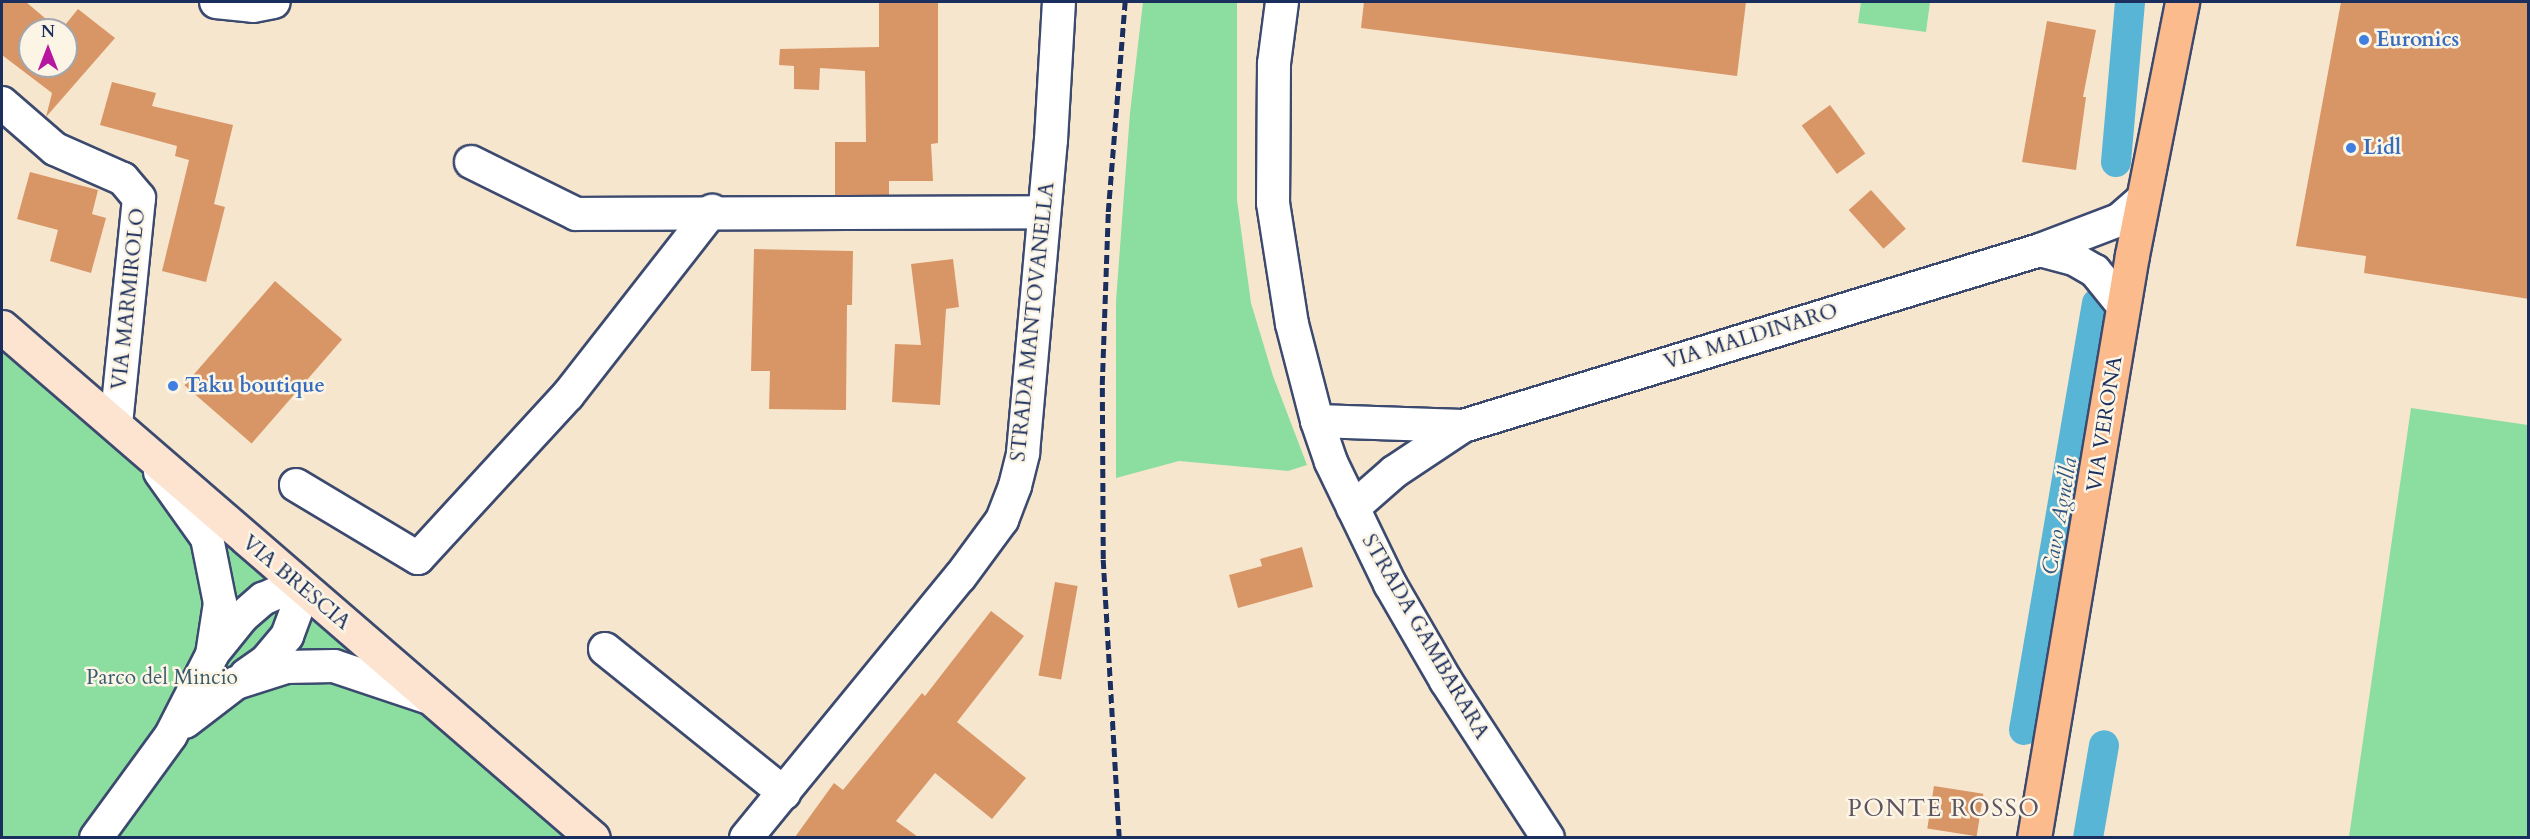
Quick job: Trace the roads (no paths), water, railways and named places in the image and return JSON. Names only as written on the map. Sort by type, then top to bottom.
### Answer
[{"type":"main road","name":"VIA VERONA","points":[[2034,837],[2124,308],[2183,5]]},
{"type":"main road","name":"VIA BRESCIA","points":[[2,327],[116,425],[149,457],[593,837]]},
{"type":"street","points":[[216,2],[252,6],[274,2]]},
{"type":"street","name":"STRADA MANTOVANELLA","points":[[746,837],[784,793],[1002,520],[1023,453],[1059,2]]},
{"type":"street","name":"STRADA GAMBARARA","points":[[1282,2],[1274,64],[1273,203],[1292,324],[1317,421],[1331,462],[1390,585],[1441,672],[1548,837]]},
{"type":"street","name":"VIA MARMIROLO","points":[[2,103],[55,149],[123,179],[140,198],[116,425]]},
{"type":"street","points":[[471,162],[576,214],[712,211],[1043,212]]},
{"type":"street","name":"VIA MALDINARO","points":[[1353,508],[1394,472],[1463,426],[2040,250],[2119,220],[2144,198]]},
{"type":"street","points":[[296,485],[418,558],[568,395],[712,211]]},
{"type":"street","points":[[2040,250],[2074,259],[2095,271],[2124,308]]},
{"type":"street","name":"VIA MALDINARO","points":[[1317,421],[1463,426]]},
{"type":"street","points":[[149,457],[207,538],[220,603],[212,655]]},
{"type":"street","points":[[96,837],[171,735],[212,655],[242,616],[263,599],[300,587]]},
{"type":"street","points":[[171,735],[212,698],[266,661],[287,636],[300,587]]},
{"type":"street","points":[[605,649],[784,793]]},
{"type":"street","points":[[236,683],[286,667],[334,666],[438,702]]},
{"type":"waterway","name":"Cavo Agnella","points":[[2116,162],[2130,2]]},
{"type":"waterway","name":"Cavo Agnella","points":[[2024,730],[2097,303]]},
{"type":"waterway","name":"Cavo Agnella","points":[[2088,838],[2104,745]]},
{"type":"railway","points":[[1119,838],[1103,559],[1102,385],[1108,212],[1125,2]]},
{"type":"place","name":"Euronics","points":[[2364,40]]},
{"type":"place","name":"Lidl","points":[[2351,148]]},
{"type":"place","name":"Taku boutique","points":[[173,386]]},
{"type":"district","name":"PONTE ROSSO","points":[[1944,809]]},
{"type":"park label","name":"Parco del Mincio","points":[[162,678]]}]
